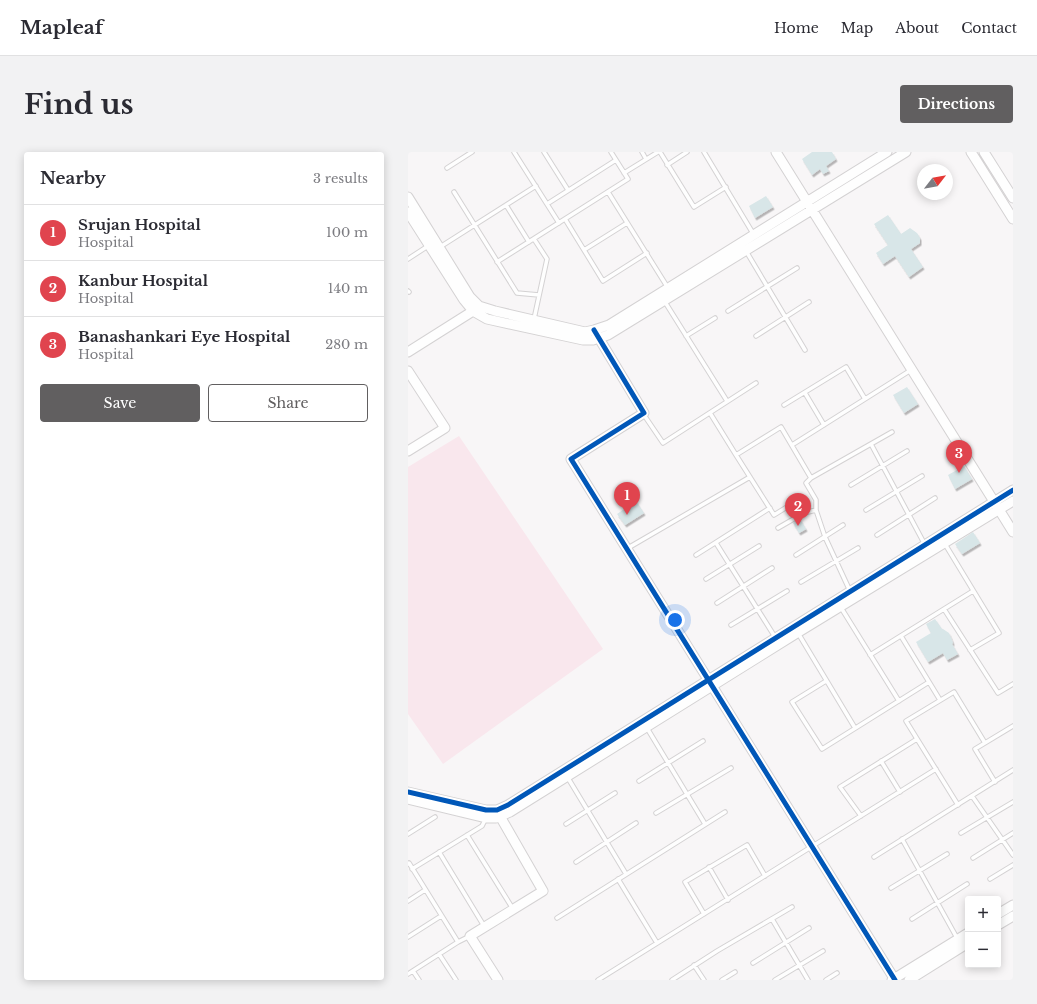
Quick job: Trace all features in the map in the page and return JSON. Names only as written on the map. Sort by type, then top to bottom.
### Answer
[{"type":"street","points":[[776,152],[1013,532]]},
{"type":"street","points":[[408,352],[476,308],[585,332],[608,335],[746,250],[887,152]]},
{"type":"street","points":[[408,212],[464,300],[476,308],[487,319],[583,340],[593,340],[596,334],[609,325],[754,235],[810,206],[906,152]]},
{"type":"street","points":[[971,152],[1013,219]]},
{"type":"street","points":[[984,152],[1013,198]]},
{"type":"street","points":[[408,198],[476,308]]},
{"type":"street","points":[[596,334],[644,414],[571,459],[894,980],[965,935]]},
{"type":"street","points":[[408,371],[445,428],[408,451]]},
{"type":"street","points":[[408,792],[498,813],[510,812],[646,727],[775,637],[944,543],[997,505],[1013,490]]},
{"type":"street","points":[[408,799],[486,818],[496,818],[498,813],[508,805],[840,606],[852,595],[925,544],[997,505],[1013,501]]},
{"type":"street","points":[[498,813],[543,891],[470,936],[498,980]]},
{"type":"street","points":[[1001,912],[1013,905]]},
{"type":"street","points":[[1001,923],[1013,916]]},
{"type":"street","points":[[909,980],[965,945]]},
{"type":"lane","points":[[447,168],[465,154],[472,152]]},
{"type":"lane","points":[[514,152],[559,223]]},
{"type":"lane","points":[[544,152],[568,190]]},
{"type":"lane","points":[[497,262],[628,179],[611,152]]},
{"type":"lane","points":[[642,152],[646,159]]},
{"type":"lane","points":[[624,173],[659,152],[668,164],[694,208],[726,188]]},
{"type":"lane","points":[[668,164],[688,152]]},
{"type":"lane","points":[[704,152],[754,235]]},
{"type":"lane","points":[[547,204],[616,160]]},
{"type":"lane","points":[[439,248],[536,186]]},
{"type":"lane","points":[[454,192],[517,293],[538,295]]},
{"type":"lane","points":[[608,192],[668,288]]},
{"type":"lane","points":[[506,205],[529,242]]},
{"type":"lane","points":[[564,220],[603,281],[647,253]]},
{"type":"lane","points":[[584,250],[628,223]]},
{"type":"lane","points":[[534,239],[547,259],[538,295],[534,320]]},
{"type":"lane","points":[[408,259],[429,246]]},
{"type":"lane","points":[[746,250],[805,350]]},
{"type":"lane","points":[[728,312],[797,268]]},
{"type":"lane","points":[[664,301],[727,401]]},
{"type":"lane","points":[[756,336],[809,302]]},
{"type":"lane","points":[[686,336],[715,318]]},
{"type":"lane","points":[[784,405],[846,367],[865,399]]},
{"type":"lane","points":[[792,445],[912,369]]},
{"type":"lane","points":[[644,414],[663,443],[756,383]]},
{"type":"lane","points":[[805,393],[824,425]]},
{"type":"lane","points":[[710,413],[774,515],[795,502],[804,513]]},
{"type":"lane","points":[[736,455],[781,427],[811,478]]},
{"type":"lane","points":[[852,595],[825,537],[816,510],[816,500],[806,483],[811,478],[892,432]]},
{"type":"lane","points":[[871,444],[925,544]]},
{"type":"lane","points":[[851,485],[907,451]]},
{"type":"lane","points":[[866,510],[922,476]]},
{"type":"lane","points":[[627,548],[750,477]]},
{"type":"lane","points":[[877,535],[935,498]]},
{"type":"lane","points":[[696,555],[770,508]]},
{"type":"lane","points":[[778,528],[804,513],[816,510]]},
{"type":"lane","points":[[796,555],[843,526]]},
{"type":"lane","points":[[716,543],[775,637]]},
{"type":"lane","points":[[944,543],[999,632],[970,650]]},
{"type":"lane","points":[[706,579],[760,546]]},
{"type":"lane","points":[[801,582],[858,548]]},
{"type":"lane","points":[[716,603],[772,568]]},
{"type":"lane","points":[[730,625],[787,591]]},
{"type":"lane","points":[[870,655],[973,591]]},
{"type":"lane","points":[[840,606],[899,701]]},
{"type":"lane","points":[[944,609],[998,694],[1013,684]]},
{"type":"lane","points":[[797,633],[854,728]]},
{"type":"lane","points":[[901,636],[940,700]]},
{"type":"lane","points":[[826,681],[792,702],[822,749],[929,682]]},
{"type":"lane","points":[[958,805],[906,721],[954,692],[985,743]]},
{"type":"lane","points":[[995,782],[975,749],[1013,726]]},
{"type":"lane","points":[[646,727],[705,824]]},
{"type":"lane","points":[[861,816],[840,787],[917,739]]},
{"type":"lane","points":[[638,781],[703,740]]},
{"type":"lane","points":[[882,761],[900,792]]},
{"type":"lane","points":[[656,813],[731,768]]},
{"type":"lane","points":[[598,980],[936,769]]},
{"type":"lane","points":[[874,857],[1013,770]]},
{"type":"lane","points":[[567,777],[626,874]]},
{"type":"lane","points":[[566,824],[615,793]]},
{"type":"lane","points":[[972,796],[1013,855]]},
{"type":"lane","points":[[962,833],[1013,802]]},
{"type":"lane","points":[[557,918],[725,812]]},
{"type":"lane","points":[[408,834],[435,817]]},
{"type":"lane","points":[[412,869],[482,826],[486,818]]},
{"type":"lane","points":[[576,862],[636,823]]},
{"type":"lane","points":[[973,858],[1013,833]]},
{"type":"lane","points":[[468,835],[513,909]]},
{"type":"lane","points":[[902,839],[958,939]]},
{"type":"lane","points":[[704,914],[685,882],[709,867],[747,845],[765,876]]},
{"type":"lane","points":[[439,852],[485,927]]},
{"type":"lane","points":[[891,888],[947,854]]},
{"type":"lane","points":[[408,864],[458,942]]},
{"type":"lane","points":[[990,879],[1013,865]]},
{"type":"lane","points":[[709,867],[728,900]]},
{"type":"lane","points":[[618,879],[657,944]]},
{"type":"lane","points":[[912,920],[967,884]]},
{"type":"lane","points":[[408,900],[425,890]]},
{"type":"lane","points":[[672,980],[694,965],[792,906]]},
{"type":"lane","points":[[408,937],[441,916]]},
{"type":"lane","points":[[772,919],[808,980]]},
{"type":"lane","points":[[753,963],[809,928]]},
{"type":"lane","points":[[408,974],[470,936]]},
{"type":"lane","points":[[775,980],[823,951]]},
{"type":"lane","points":[[439,954],[456,980]]},
{"type":"lane","points":[[694,965],[704,980]]},
{"type":"lane","points":[[413,971],[419,980]]},
{"type":"lane","points":[[722,980],[734,972]]},
{"type":"lane","points":[[826,980],[837,973]]},
{"type":"shaded area","points":[[459,436],[603,649],[443,764],[408,714],[408,467]]},
{"type":"building","points":[[812,152],[832,152],[836,159],[826,166],[829,171],[823,174],[820,169],[812,175],[802,159]]},
{"type":"building","points":[[766,196],[773,207],[755,218],[749,206]]},
{"type":"building","points":[[888,215],[901,234],[910,228],[917,233],[920,238],[920,243],[911,249],[923,267],[909,277],[895,256],[883,264],[876,253],[888,245],[874,224]]},
{"type":"building","points":[[907,387],[918,404],[904,413],[893,395]]},
{"type":"building","points":[[964,466],[972,479],[955,489],[948,475]]},
{"type":"building","points":[[636,501],[644,513],[625,525],[617,514]]},
{"type":"building","points":[[800,519],[806,529],[799,533],[793,523]]},
{"type":"building","points":[[973,532],[980,543],[962,554],[955,544]]},
{"type":"building","points":[[935,619],[942,629],[949,633],[953,643],[952,644],[958,654],[947,660],[943,653],[928,662],[916,642],[931,633],[926,624]]},
{"type":"cycle path","points":[[594,330],[644,413],[571,459],[895,980]]},
{"type":"cycle path","points":[[408,792],[486,810],[497,810],[508,805],[1013,490]]},
{"type":"place","name":"Banashankari Eye Hospital","points":[[959,473]]},
{"type":"place","name":"Srujan Hospital","points":[[627,515]]},
{"type":"place","name":"Kanbur Hospital","points":[[798,526]]}]
